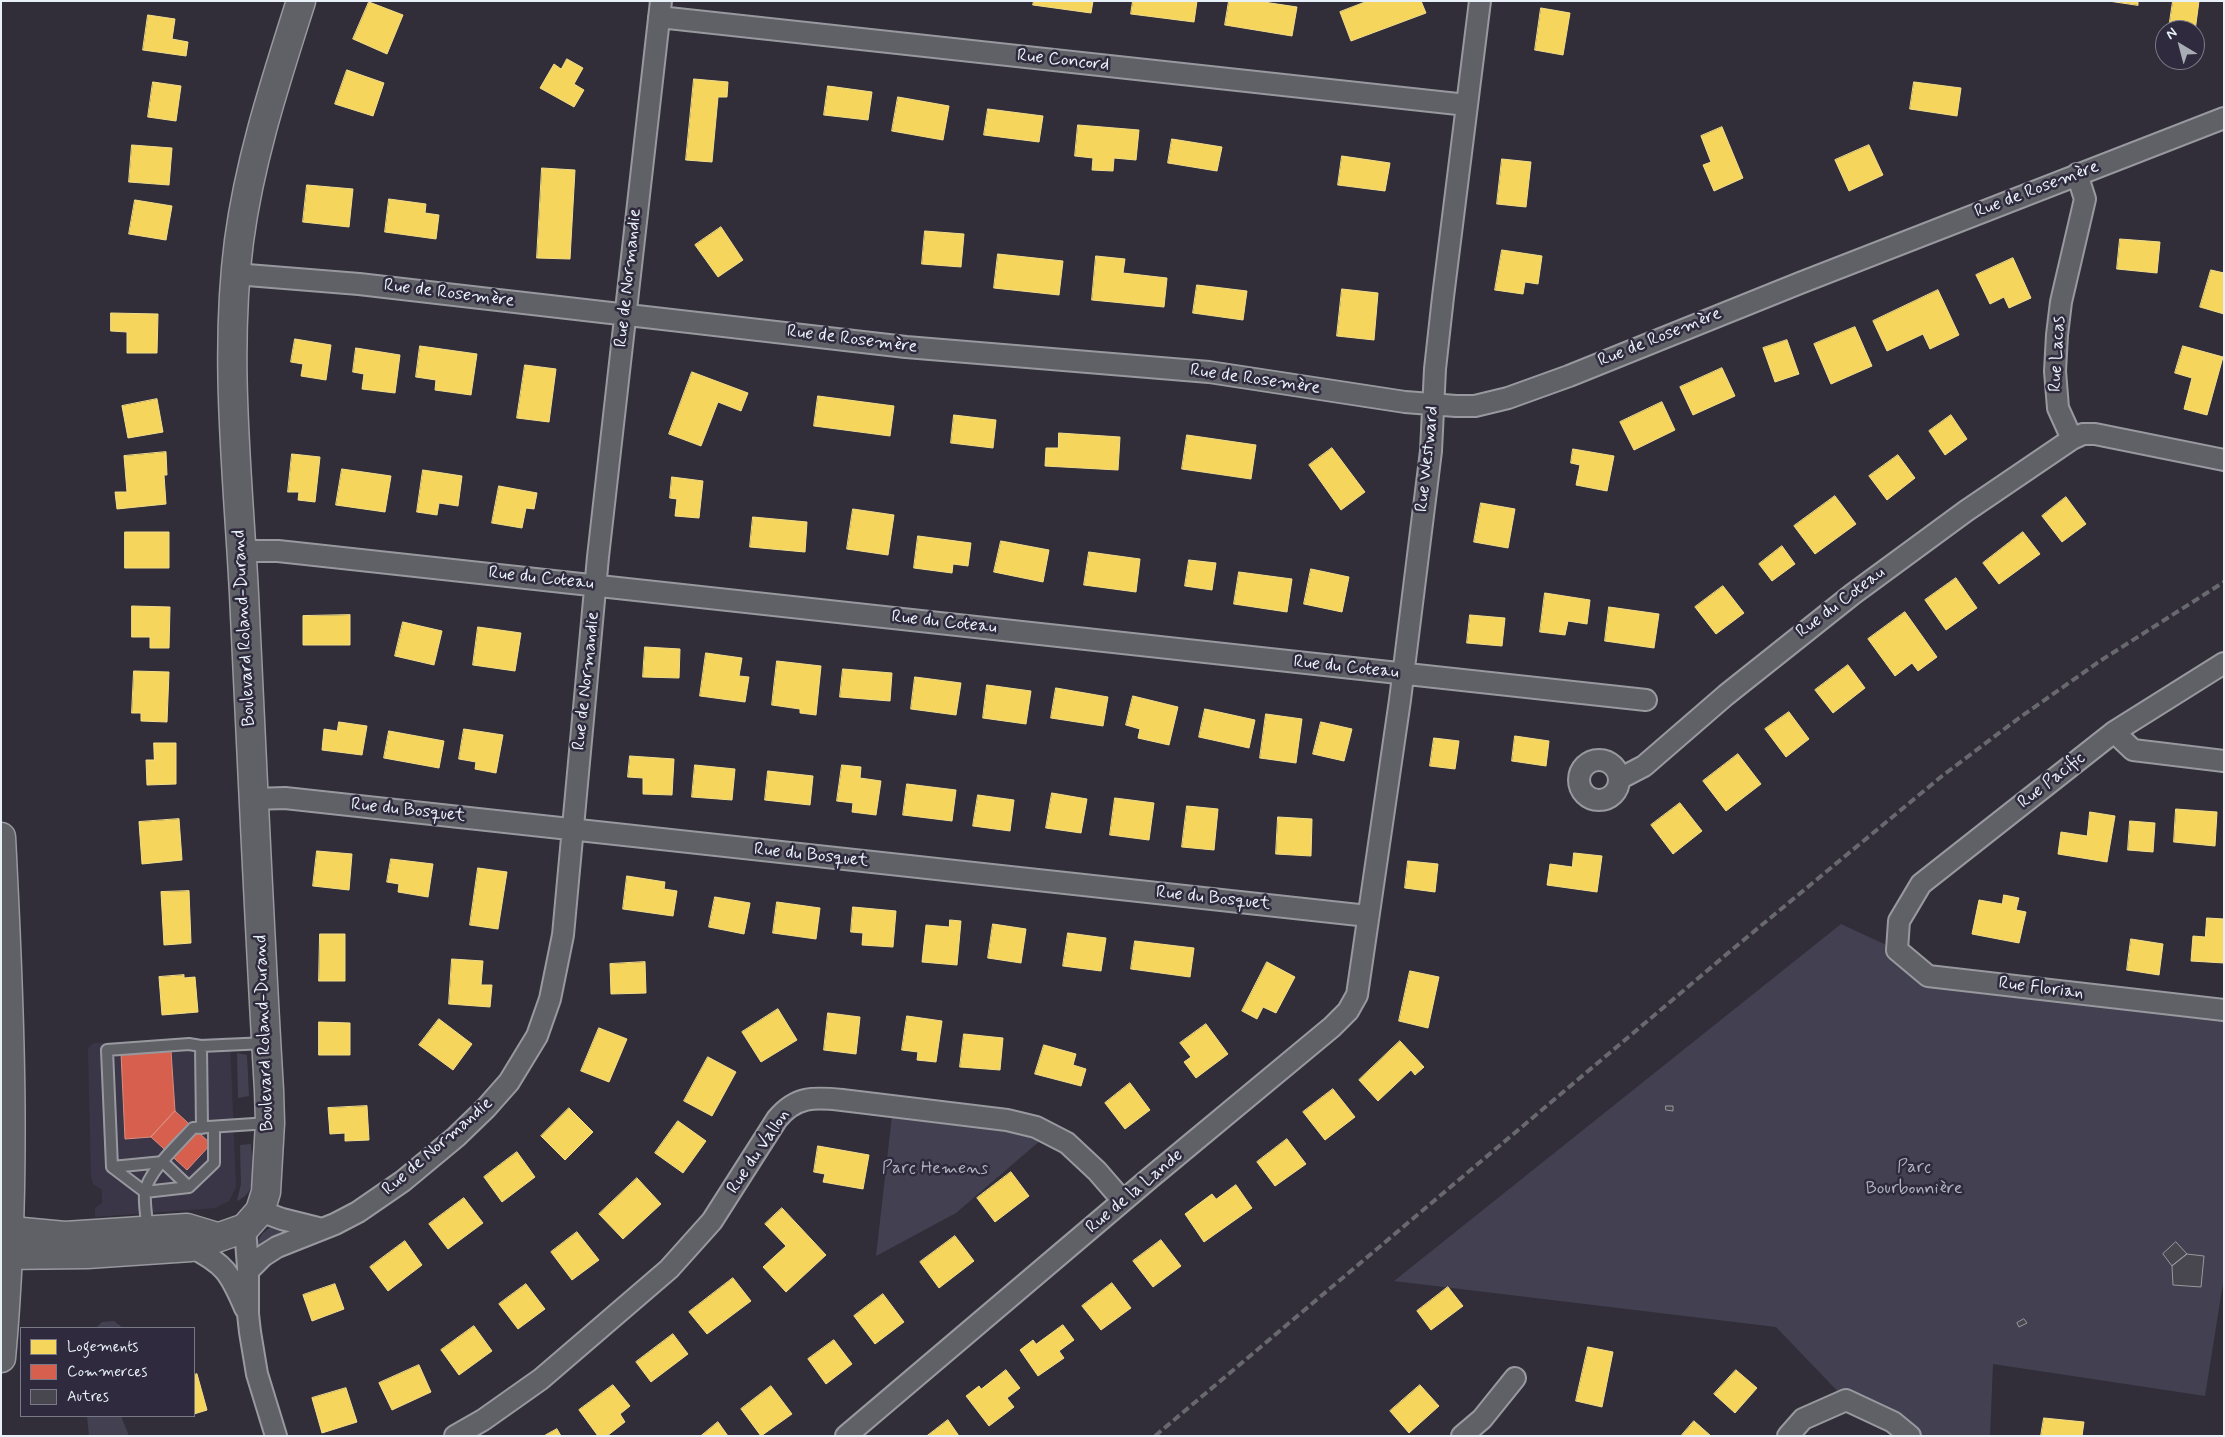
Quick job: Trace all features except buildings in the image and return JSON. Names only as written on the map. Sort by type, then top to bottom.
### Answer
[{"type":"main road","name":"Boulevard Roland-Durand","points":[[253,1219],[266,1192],[270,1123],[233,372],[236,274],[244,207],[257,146],[298,2]]},
{"type":"main road","points":[[1,837],[10,1043],[1,1358]]},
{"type":"main road","points":[[5,1243],[87,1254],[191,1247],[218,1237],[253,1219]]},
{"type":"main road","points":[[5,1243],[65,1236],[187,1228],[218,1237]]},
{"type":"street","name":"Rue Westward","points":[[1368,916],[1403,674],[1431,451],[1435,368],[1480,1]]},
{"type":"street","name":"Rue Concord","points":[[660,9],[1467,105]]},
{"type":"street","name":"Rue de Normandie","points":[[248,1271],[270,1251],[349,1218],[370,1204],[430,1158],[486,1108],[520,1066],[536,1036],[554,984],[563,935],[596,585],[660,9]]},
{"type":"street","name":"Rue de Rosemère","points":[[236,274],[358,284],[625,316],[942,350],[1209,372],[1397,401],[1434,405],[1475,406],[1508,398],[2224,118]]},
{"type":"street","name":"Rue Lacas","points":[[2072,439],[2058,408],[2055,371],[2061,302],[2085,199],[2077,174]]},
{"type":"street","points":[[2072,439],[2094,434],[2224,460]]},
{"type":"street","name":"Rue du Coteau","points":[[1619,779],[1630,775],[1644,766],[1726,695],[1838,605],[1958,516],[2072,439]]},
{"type":"street","name":"Rue du Coteau","points":[[241,551],[278,551],[1646,700]]},
{"type":"street","name":"Rue Pacific","points":[[1899,921],[1921,884],[2114,732],[2224,663]]},
{"type":"street","points":[[2114,732],[2133,750],[2224,761]]},
{"type":"street","name":"Rue du Bosquet","points":[[253,799],[285,798],[1368,916]]},
{"type":"street","name":"Rue de la Lande","points":[[846,1436],[1332,1027],[1348,1011],[1357,995],[1368,916]]},
{"type":"street","name":"Rue Florian","points":[[1899,921],[1897,950],[1928,976],[2224,1010]]},
{"type":"street","name":"Rue du Vallon","points":[[455,1436],[483,1420],[541,1379],[669,1269],[712,1222],[777,1119],[788,1107],[799,1101],[825,1098],[1007,1120],[1036,1127],[1057,1136],[1073,1147],[1123,1201]]},
{"type":"street","points":[[276,1436],[257,1374],[248,1314],[248,1271],[253,1219],[282,1219],[322,1229]]},
{"type":"street","points":[[191,1247],[223,1266],[233,1280],[248,1314]]},
{"type":"street","points":[[1462,1436],[1482,1419],[1515,1378]]},
{"type":"street","points":[[1788,1436],[1803,1418],[1846,1400],[1893,1422],[1910,1436]]},
{"type":"lane","points":[[214,1127],[214,1163],[189,1187],[145,1192],[112,1166],[107,1050],[189,1044],[201,1046],[266,1043]]},
{"type":"lane","points":[[201,1046],[202,1128]]},
{"type":"lane","points":[[148,1231],[145,1192],[152,1175],[193,1128],[270,1123]]},
{"type":"lane","points":[[112,1166],[163,1162],[189,1187]]},
{"type":"shaded area","points":[[230,1037],[236,1187],[229,1201],[216,1208],[95,1217],[95,1208],[102,1203],[102,1190],[93,1184],[91,1177],[88,1049],[90,1046],[94,1043]]},
{"type":"green space","name":"Parc Bourbonnière","points":[[1841,924],[1897,950],[1928,976],[2224,1010],[2224,1277],[2205,1396],[1993,1364],[1990,1436],[1910,1436],[1846,1400],[1776,1327],[1394,1281]]},
{"type":"green space","points":[[237,1053],[247,1055],[249,1096],[238,1098]]},
{"type":"green space","name":"Parc Hemens","points":[[892,1116],[1001,1129],[1042,1139],[956,1213],[876,1256]]},
{"type":"green space","points":[[251,1144],[252,1184],[244,1197],[237,1201],[241,1184],[240,1145]]},
{"type":"green space","points":[[273,1225],[289,1233],[259,1248],[257,1243],[262,1234]]},
{"type":"green space","points":[[114,1321],[122,1327],[97,1327],[102,1322]]},
{"type":"green space","points":[[87,1417],[121,1417],[129,1436],[89,1436]]},
{"type":"railway","points":[[1155,1436],[1740,943],[1942,776],[2019,718],[2100,661],[2224,582]]}]
